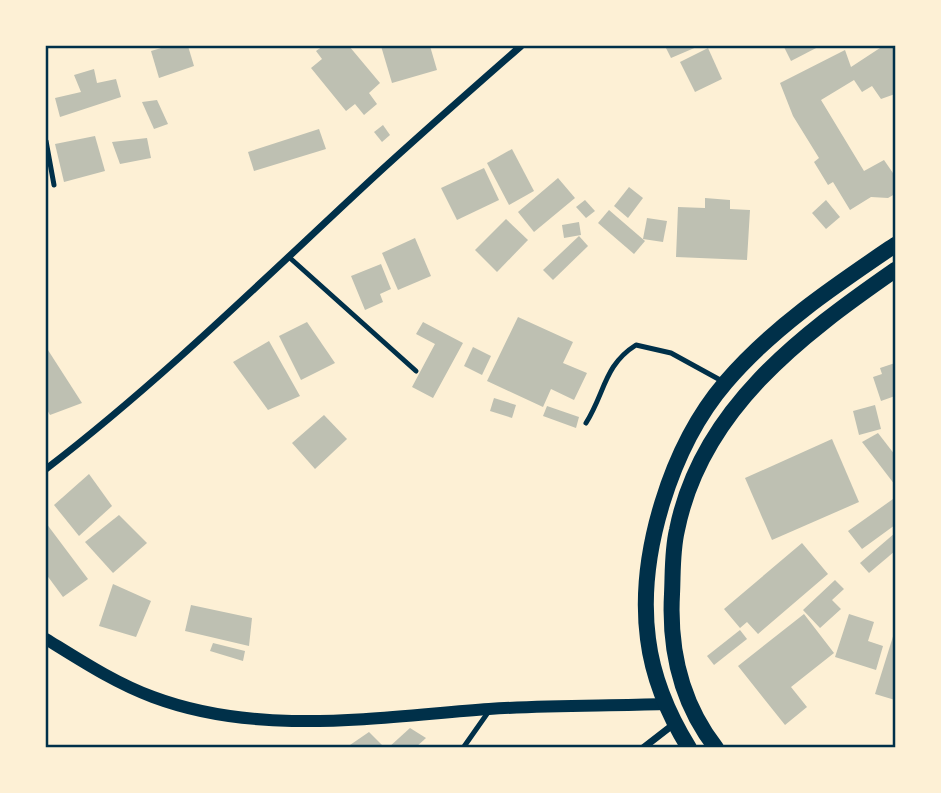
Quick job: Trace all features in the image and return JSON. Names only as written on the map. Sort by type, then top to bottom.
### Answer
[{"type":"main road","points":[[689,747],[664,704],[648,638],[646,604],[662,501],[685,444],[725,383],[772,336],[895,246]]},
{"type":"main road","points":[[716,747],[682,687],[673,638],[673,560],[685,502],[706,449],[738,403],[775,362],[831,315],[895,270]]},
{"type":"street","points":[[46,469],[91,434],[290,258],[375,176],[521,46]]},
{"type":"street","points":[[46,639],[152,696],[185,707],[245,717],[361,720],[491,709],[664,704]]},
{"type":"street","points":[[643,747],[674,724]]},
{"type":"lane","points":[[46,141],[54,186]]},
{"type":"lane","points":[[290,258],[416,371]]},
{"type":"lane","points":[[586,423],[610,369],[619,356],[636,345],[671,353],[725,383]]},
{"type":"lane","points":[[463,747],[491,709]]},
{"type":"building","points":[[168,46],[188,46],[194,66],[159,78],[151,51]]},
{"type":"building","points":[[323,46],[349,46],[380,83],[369,93],[377,104],[364,115],[355,104],[346,111],[311,68],[322,59],[316,51]]},
{"type":"building","points":[[381,46],[430,46],[437,70],[392,83]]},
{"type":"building","points":[[665,46],[699,46],[671,58]]},
{"type":"building","points":[[820,46],[791,61],[784,47]]},
{"type":"building","points":[[883,46],[895,46],[895,94],[881,99],[872,86],[862,92],[854,80],[821,100],[864,171],[884,160],[895,176],[895,194],[888,198],[871,197],[850,210],[833,182],[828,185],[814,162],[819,158],[793,116],[780,83],[845,50],[851,67]]},
{"type":"building","points":[[708,48],[722,79],[695,92],[680,62]]},
{"type":"building","points":[[94,69],[97,83],[116,79],[121,97],[60,117],[55,98],[81,92],[74,75]]},
{"type":"building","points":[[157,100],[168,124],[154,129],[142,102]]},
{"type":"building","points":[[383,125],[390,135],[382,142],[374,132]]},
{"type":"building","points":[[319,129],[326,149],[254,171],[248,152]]},
{"type":"building","points":[[95,136],[105,171],[64,182],[55,144]]},
{"type":"building","points":[[147,138],[151,158],[120,164],[112,142]]},
{"type":"building","points":[[512,149],[534,191],[509,205],[487,163]]},
{"type":"building","points":[[484,168],[499,200],[457,220],[441,188]]},
{"type":"building","points":[[558,178],[575,198],[534,232],[518,212]]},
{"type":"building","points":[[629,187],[643,198],[628,218],[614,206]]},
{"type":"building","points":[[705,198],[730,200],[730,209],[750,210],[747,260],[676,257],[678,207],[705,208]]},
{"type":"building","points":[[585,200],[595,211],[586,218],[576,207]]},
{"type":"building","points":[[826,200],[840,217],[826,229],[812,213]]},
{"type":"building","points":[[609,210],[645,241],[634,254],[598,223]]},
{"type":"building","points":[[647,218],[667,221],[663,242],[643,239]]},
{"type":"building","points":[[506,219],[528,240],[497,272],[475,250]]},
{"type":"building","points":[[579,222],[581,235],[564,238],[562,225]]},
{"type":"building","points":[[579,236],[588,246],[553,280],[543,270]]},
{"type":"building","points":[[415,238],[431,276],[398,290],[382,253]]},
{"type":"building","points":[[381,264],[391,289],[380,294],[383,302],[365,310],[351,276]]},
{"type":"building","points":[[518,317],[573,342],[563,363],[587,373],[574,400],[551,389],[543,407],[487,381]]},
{"type":"building","points":[[307,322],[335,363],[301,380],[279,336]]},
{"type":"building","points":[[423,322],[463,343],[433,398],[412,387],[435,344],[416,334]]},
{"type":"building","points":[[269,341],[300,396],[268,410],[233,362]]},
{"type":"building","points":[[46,347],[82,403],[50,415],[46,408]]},
{"type":"building","points":[[473,347],[491,356],[482,375],[464,366]]},
{"type":"building","points":[[895,363],[895,396],[881,401],[873,377],[882,374],[880,368]]},
{"type":"building","points":[[494,398],[516,405],[512,418],[490,411]]},
{"type":"building","points":[[875,405],[881,429],[859,435],[853,411]]},
{"type":"building","points":[[547,406],[579,417],[576,428],[543,416]]},
{"type":"building","points":[[324,415],[347,439],[315,469],[292,443]]},
{"type":"building","points":[[878,433],[895,455],[895,485],[862,442]]},
{"type":"building","points":[[832,439],[859,502],[772,540],[745,478]]},
{"type":"building","points":[[89,474],[112,506],[79,536],[54,505]]},
{"type":"building","points":[[893,499],[895,525],[862,549],[848,531]]},
{"type":"building","points":[[119,515],[147,543],[113,573],[85,542]]},
{"type":"building","points":[[46,523],[88,579],[63,597],[46,574]]},
{"type":"building","points":[[895,533],[895,551],[869,573],[860,563]]},
{"type":"building","points":[[802,543],[828,574],[758,634],[747,622],[740,628],[724,609]]},
{"type":"building","points":[[835,580],[844,589],[832,600],[841,609],[820,628],[803,610]]},
{"type":"building","points":[[113,584],[151,601],[136,637],[99,626]]},
{"type":"building","points":[[191,605],[252,618],[249,646],[185,631]]},
{"type":"building","points":[[804,614],[834,653],[791,687],[807,707],[785,725],[738,666]]},
{"type":"building","points":[[849,614],[874,622],[868,641],[883,646],[876,670],[835,657]]},
{"type":"building","points":[[740,630],[747,639],[714,665],[707,656]]},
{"type":"building","points":[[895,630],[895,700],[875,694]]},
{"type":"building","points":[[213,643],[245,651],[243,661],[210,651]]},
{"type":"building","points":[[410,728],[426,738],[415,748],[388,748]]},
{"type":"building","points":[[369,732],[385,748],[350,745]]}]
